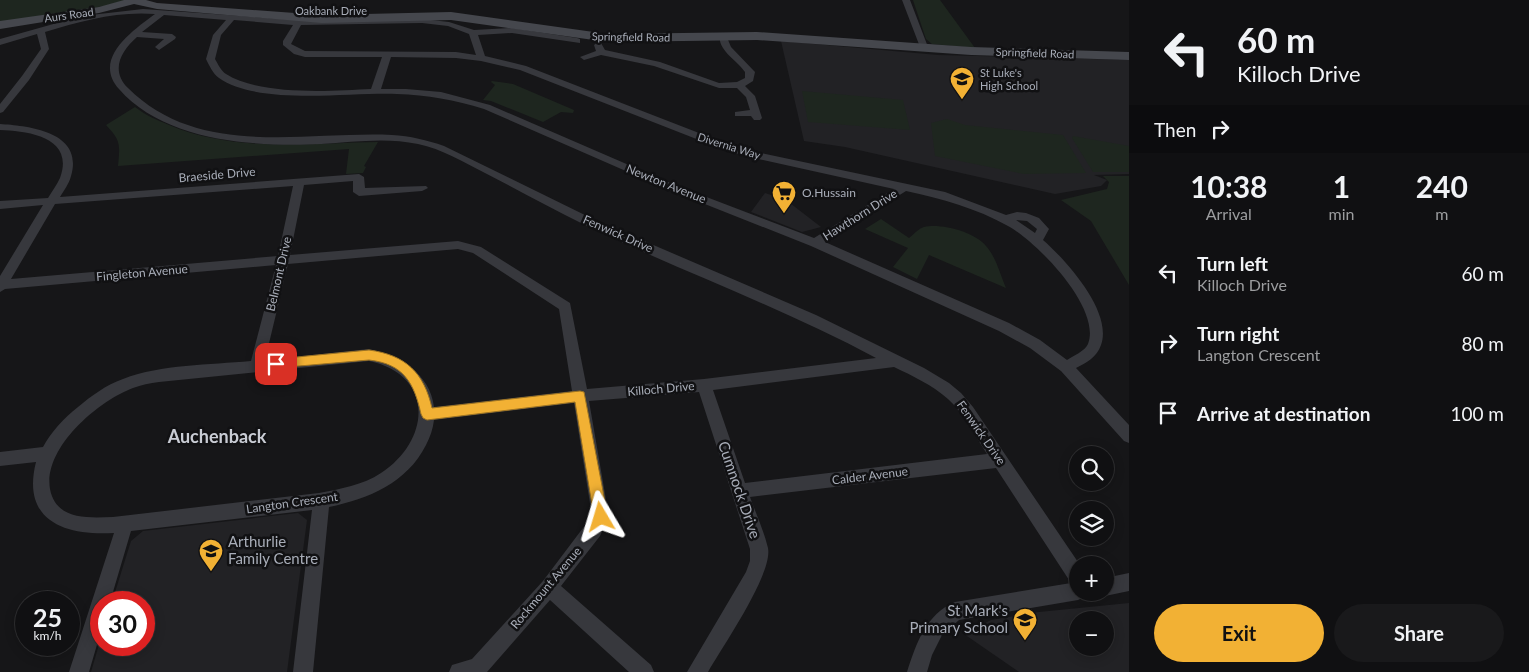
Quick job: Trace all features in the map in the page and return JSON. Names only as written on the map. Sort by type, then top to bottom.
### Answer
[{"type":"street","points":[[906,0],[924,47]]},
{"type":"street","name":"Springfield Road","points":[[136,1],[157,6],[300,20],[441,16],[478,19],[608,38],[776,37],[971,51],[1129,56]]},
{"type":"street","name":"Aurs Road","points":[[0,25],[99,10],[136,1]]},
{"type":"street","name":"Oakbank Drive","points":[[0,42],[82,18],[143,11],[232,18],[422,21],[449,24],[473,33]]},
{"type":"street","name":"Fenwick Drive","points":[[162,12],[135,34],[120,49],[116,57],[113,73],[117,81],[144,106],[178,123],[211,133],[246,139],[307,142],[367,137],[396,138],[422,142],[448,150],[587,221],[778,303],[854,339],[931,380],[953,394],[968,412],[1001,460],[1069,564]]},
{"type":"street","name":"Newton Avenue","points":[[232,18],[218,34],[211,52],[211,61],[216,69],[229,81],[254,88],[296,93],[375,91],[426,93],[468,100],[672,188],[815,243],[1004,327],[1035,344],[1066,367],[1129,436]]},
{"type":"street","name":"Divernia Way","points":[[300,20],[287,41],[287,45],[297,52],[316,55],[431,53],[481,58],[523,68],[749,154],[945,196],[977,206],[1006,220],[1015,216],[1032,218],[1043,229],[1037,240],[1062,265],[1080,292],[1097,331],[1094,344],[1089,353],[1066,367]]},
{"type":"street","points":[[0,110],[26,78],[45,49],[40,29]]},
{"type":"street","points":[[481,58],[473,33],[509,29],[564,41],[577,41]]},
{"type":"street","points":[[135,34],[174,34],[159,47]]},
{"type":"street","points":[[584,57],[599,48],[624,59],[666,66],[719,85],[740,85],[750,79],[750,72],[729,52],[723,36]]},
{"type":"street","points":[[375,91],[388,54]]},
{"type":"street","points":[[738,114],[756,116],[750,96],[740,85]]},
{"type":"street","points":[[0,127],[36,131],[52,137],[63,148],[68,164],[65,179],[0,286]]},
{"type":"street","name":"Braeside Drive","points":[[0,205],[359,177],[359,192],[422,188]]},
{"type":"street","name":"Belmont Drive","points":[[257,365],[283,261],[299,182]]},
{"type":"street","name":"Hawthorn Drive","points":[[815,243],[905,187]]},
{"type":"street","name":"Rockmount Avenue","points":[[283,261],[458,245],[469,247],[555,298],[565,306],[601,517],[594,530],[549,587],[478,667],[459,672]]},
{"type":"street","name":"Fingleton Avenue","points":[[0,286],[283,261]]},
{"type":"street","name":"Langton Crescent","points":[[369,355],[378,356],[398,365],[417,380],[423,395],[427,414],[425,427],[412,454],[399,469],[381,482],[360,491],[321,500],[95,526],[73,524],[47,508],[42,495],[40,478],[47,454],[61,433],[80,414],[125,385],[142,378],[257,365],[369,355]]},
{"type":"street","name":"Killoch Drive","points":[[427,414],[580,396],[704,385],[895,361]]},
{"type":"street","name":"Cumnock Drive","points":[[697,672],[753,577],[759,561],[759,549],[704,385]]},
{"type":"street","points":[[0,459],[47,454]]},
{"type":"street","name":"Calder Avenue","points":[[739,491],[1001,460]]},
{"type":"street","points":[[303,672],[321,500]]},
{"type":"street","points":[[79,672],[125,524]]},
{"type":"street","points":[[1114,585],[1129,582]]},
{"type":"street","points":[[549,587],[644,672]]},
{"type":"street","points":[[917,672],[923,652],[935,628],[955,611],[1069,592]]},
{"type":"shaded area","points":[[0,0],[126,0],[105,6],[0,22]]},
{"type":"shaded area","points":[[913,0],[940,0],[975,48],[932,44],[926,39]]},
{"type":"shaded area","name":"St Luke's High School","points":[[781,41],[938,55],[1129,60],[1129,174],[1094,175],[1107,180],[1101,186],[1055,194],[845,147],[804,141]]},
{"type":"shaded area","points":[[492,81],[513,84],[574,110],[573,113],[561,112],[543,122],[491,101],[483,100],[495,85]]},
{"type":"shaded area","points":[[802,91],[903,100],[910,130],[808,122]]},
{"type":"shaded area","points":[[135,107],[169,125],[194,134],[220,140],[272,144],[378,142],[364,166],[366,167],[363,173],[346,174],[349,149],[118,166],[117,139],[106,125]]},
{"type":"shaded area","points":[[947,119],[965,125],[1063,135],[1086,173],[1024,174],[935,156],[931,123]]},
{"type":"shaded area","points":[[1073,136],[1129,146],[1129,172],[1093,172],[1072,138]]},
{"type":"shaded area","points":[[1103,176],[1129,176],[1129,285],[1091,221],[1061,200],[1107,189],[1109,182]]},
{"type":"shaded area","points":[[765,193],[786,200],[821,227],[802,232],[751,212]]},
{"type":"shaded area","points":[[881,219],[909,238],[918,230],[931,226],[957,230],[974,237],[986,246],[992,255],[1006,288],[929,255],[917,279],[893,267],[908,248],[865,229]]},
{"type":"shaded area","name":"Arthurlie Family Centre","points":[[298,513],[307,520],[287,672],[91,672],[96,656],[155,656],[155,591],[115,591],[131,541],[143,531]]},
{"type":"shaded area","name":"St Mark's Primary School","points":[[1129,603],[1129,672],[1019,672],[964,634],[991,620],[1039,612]]},
{"type":"place","name":"St Luke's High School","points":[[962,100]]},
{"type":"place","name":"O.Hussain","points":[[784,214]]},
{"type":"place","name":"Arthurlie Family Centre","points":[[211,572]]},
{"type":"place","name":"St Mark's Primary School","points":[[1025,641]]},
{"type":"district","name":"Auchenback","points":[[217,437]]},
{"type":"route","points":[[276,364],[369,355],[378,356],[392,361],[417,380],[423,395],[427,414],[580,396],[601,517]]}]
